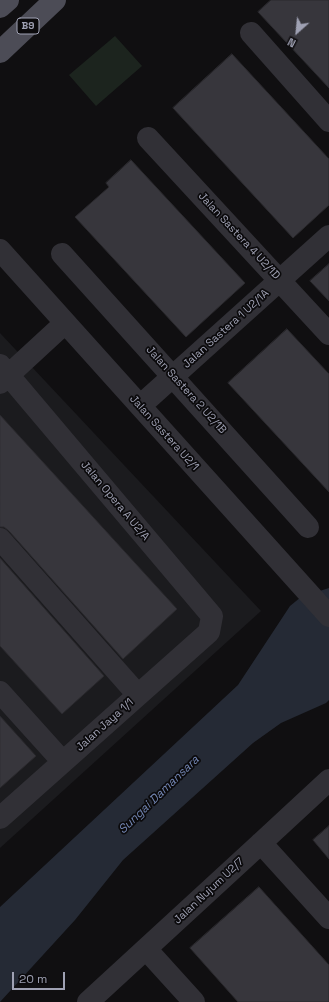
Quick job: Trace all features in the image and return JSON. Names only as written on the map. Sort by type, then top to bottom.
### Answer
[{"type":"main road","points":[[0,7],[8,0]]},
{"type":"main road","name":"B9","points":[[0,52],[55,0]]},
{"type":"street","points":[[251,33],[329,121]]},
{"type":"street","name":"Jalan Sastera 4 U2/1D","points":[[148,138],[329,334]]},
{"type":"street","name":"Jalan Sastera 1 U2/1A","points":[[140,406],[329,236]]},
{"type":"street","name":"Jalan Sastera U2/1","points":[[0,250],[329,616]]},
{"type":"street","name":"Jalan Sastera 2 U2/1B","points":[[62,254],[308,527]]},
{"type":"street","points":[[3,374],[65,323]]},
{"type":"street","name":"Jalan Opera A U2/A","points":[[3,374],[212,616],[209,632]]},
{"type":"street","points":[[0,538],[138,695]]},
{"type":"street","name":"Jalan Jaya 1/1","points":[[0,818],[209,632]]},
{"type":"street","points":[[0,692],[63,762]]},
{"type":"street","name":"Jalan Nujum U2/7","points":[[88,1002],[329,780]]},
{"type":"street","points":[[261,843],[329,918]]},
{"type":"street","points":[[146,949],[194,1002]]},
{"type":"shaded area","points":[[115,36],[142,66],[96,106],[69,75]]},
{"type":"shaded area","points":[[0,333],[261,611],[0,848]]},
{"type":"water","name":"Sungai Damansara","points":[[329,588],[329,700],[326,703],[281,723],[253,743],[123,860],[75,920],[0,1002],[0,907],[238,685],[290,606],[301,597]]},
{"type":"building","points":[[271,0],[329,0],[329,88],[258,12]]},
{"type":"building","points":[[232,54],[329,159],[329,205],[293,238],[173,108]]},
{"type":"building","points":[[131,160],[245,283],[186,337],[75,217],[109,187],[106,183]]},
{"type":"building","points":[[329,264],[329,301],[310,281]]},
{"type":"building","points":[[287,329],[329,374],[329,492],[228,383]]},
{"type":"building","points":[[0,415],[177,609],[123,659],[9,531],[4,527],[0,527]]},
{"type":"building","points":[[0,558],[104,676],[62,714],[0,646]]},
{"type":"building","points":[[0,716],[36,756],[0,788]]},
{"type":"building","points":[[329,826],[329,859],[313,840]]},
{"type":"building","points":[[259,887],[329,965],[329,1002],[238,1002],[190,948]]}]
